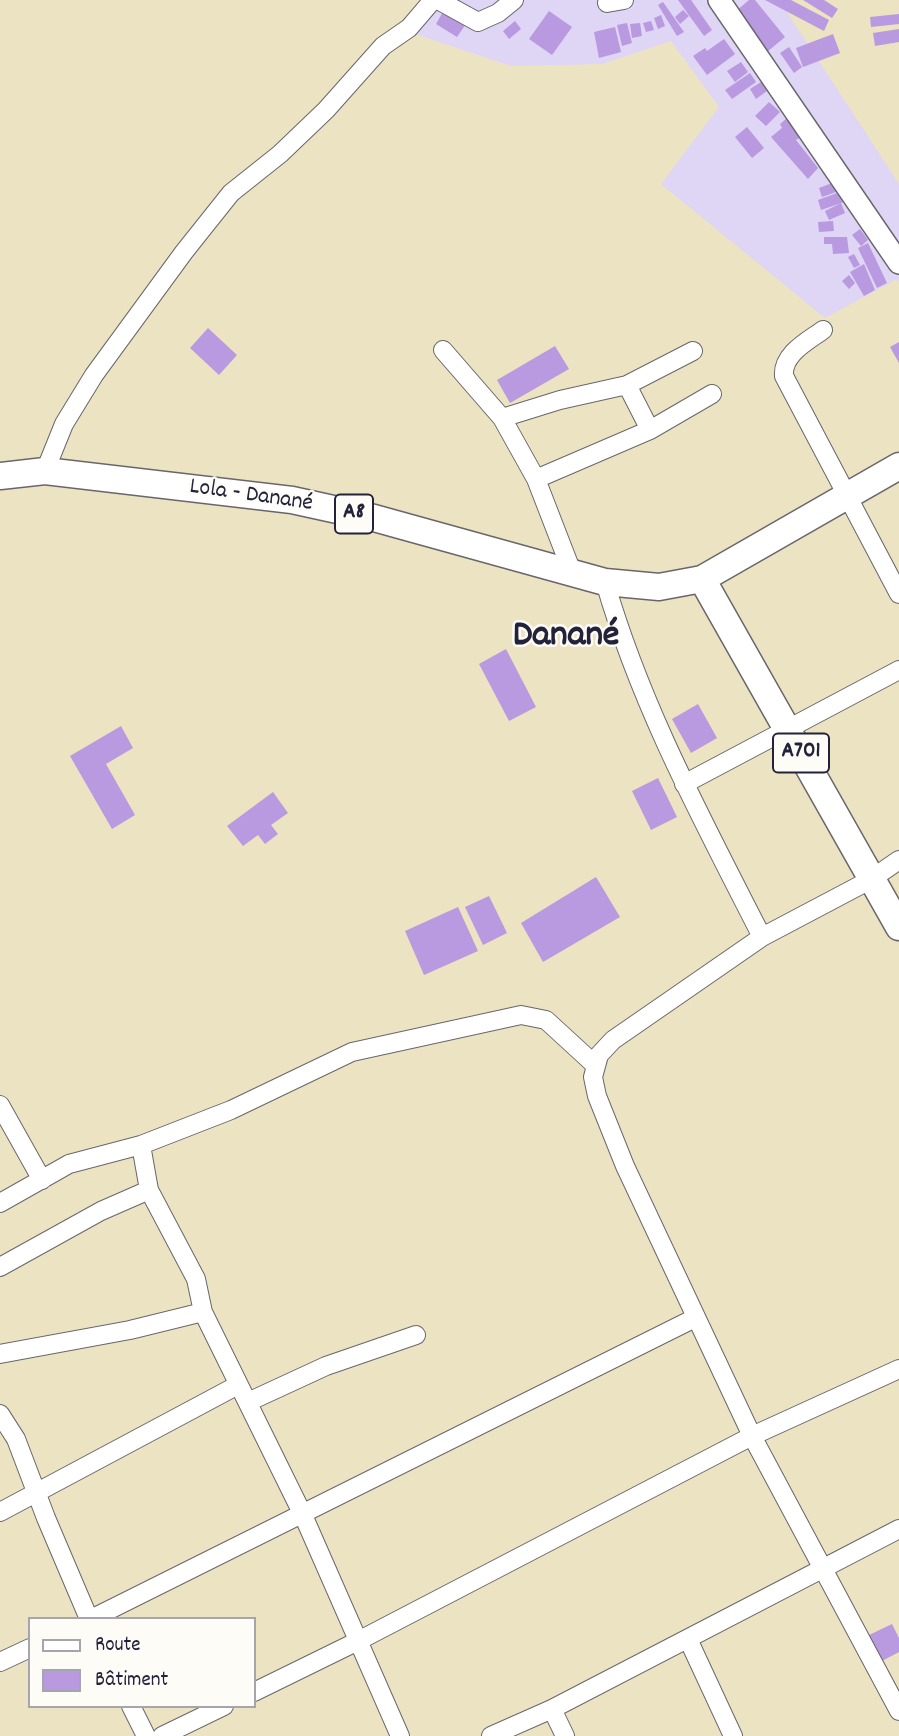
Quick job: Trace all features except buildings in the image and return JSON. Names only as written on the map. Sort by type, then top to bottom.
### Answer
[{"type":"main road","name":"A8","points":[[702,579],[899,466]]},
{"type":"main road","name":"Lola - Danané","points":[[0,476],[45,471],[292,500],[374,518],[605,582],[659,587],[702,579]]},
{"type":"main road","name":"A701","points":[[702,579],[899,928]]},
{"type":"street","points":[[45,471],[64,424],[94,375],[231,193],[279,155],[327,110],[383,46],[409,28],[433,0]]},
{"type":"street","points":[[438,0],[478,22],[498,13],[514,0]]},
{"type":"street","points":[[719,0],[899,263]]},
{"type":"street","points":[[823,330],[795,351],[785,363],[784,376],[899,594]]},
{"type":"street","points":[[443,350],[502,418],[536,479],[572,572]]},
{"type":"street","points":[[502,418],[571,397],[627,385],[693,351]]},
{"type":"street","points":[[627,385],[650,430]]},
{"type":"street","points":[[536,479],[650,430],[712,394]]},
{"type":"street","points":[[605,582],[624,647],[684,784],[762,937]]},
{"type":"street","points":[[684,784],[899,670]]},
{"type":"street","points":[[899,860],[870,880],[762,937],[613,1040],[594,1064],[593,1077],[607,1122],[751,1436],[899,1711]]},
{"type":"street","points":[[0,1203],[69,1164],[141,1145],[231,1110],[352,1052],[521,1015],[546,1020],[594,1064]]},
{"type":"street","points":[[0,1105],[41,1181]]},
{"type":"street","points":[[141,1145],[149,1190],[196,1279],[203,1312],[303,1515],[400,1736]]},
{"type":"street","points":[[0,1267],[101,1211],[149,1190]]},
{"type":"street","points":[[0,1354],[130,1330],[203,1312]]},
{"type":"street","points":[[94,1617],[695,1318]]},
{"type":"street","points":[[248,1402],[326,1366],[416,1335]]},
{"type":"street","points":[[256,1691],[358,1641],[751,1436],[899,1369]]},
{"type":"street","points":[[0,1512],[238,1385]]},
{"type":"street","points":[[0,1414],[16,1439],[89,1617]]},
{"type":"street","points":[[491,1736],[552,1709],[899,1529]]},
{"type":"street","points":[[688,1639],[733,1736]]},
{"type":"street","points":[[0,1662],[28,1648]]},
{"type":"street","points":[[132,1708],[146,1736]]},
{"type":"street","points":[[162,1736],[220,1708]]},
{"type":"street","points":[[552,1709],[565,1736]]},
{"type":"shaded area","points":[[434,0],[779,0],[899,184],[899,282],[897,279],[825,318],[661,184],[719,107],[671,41],[602,64],[511,66],[412,33]]},
{"type":"district","name":"Danané","points":[[566,639]]}]
